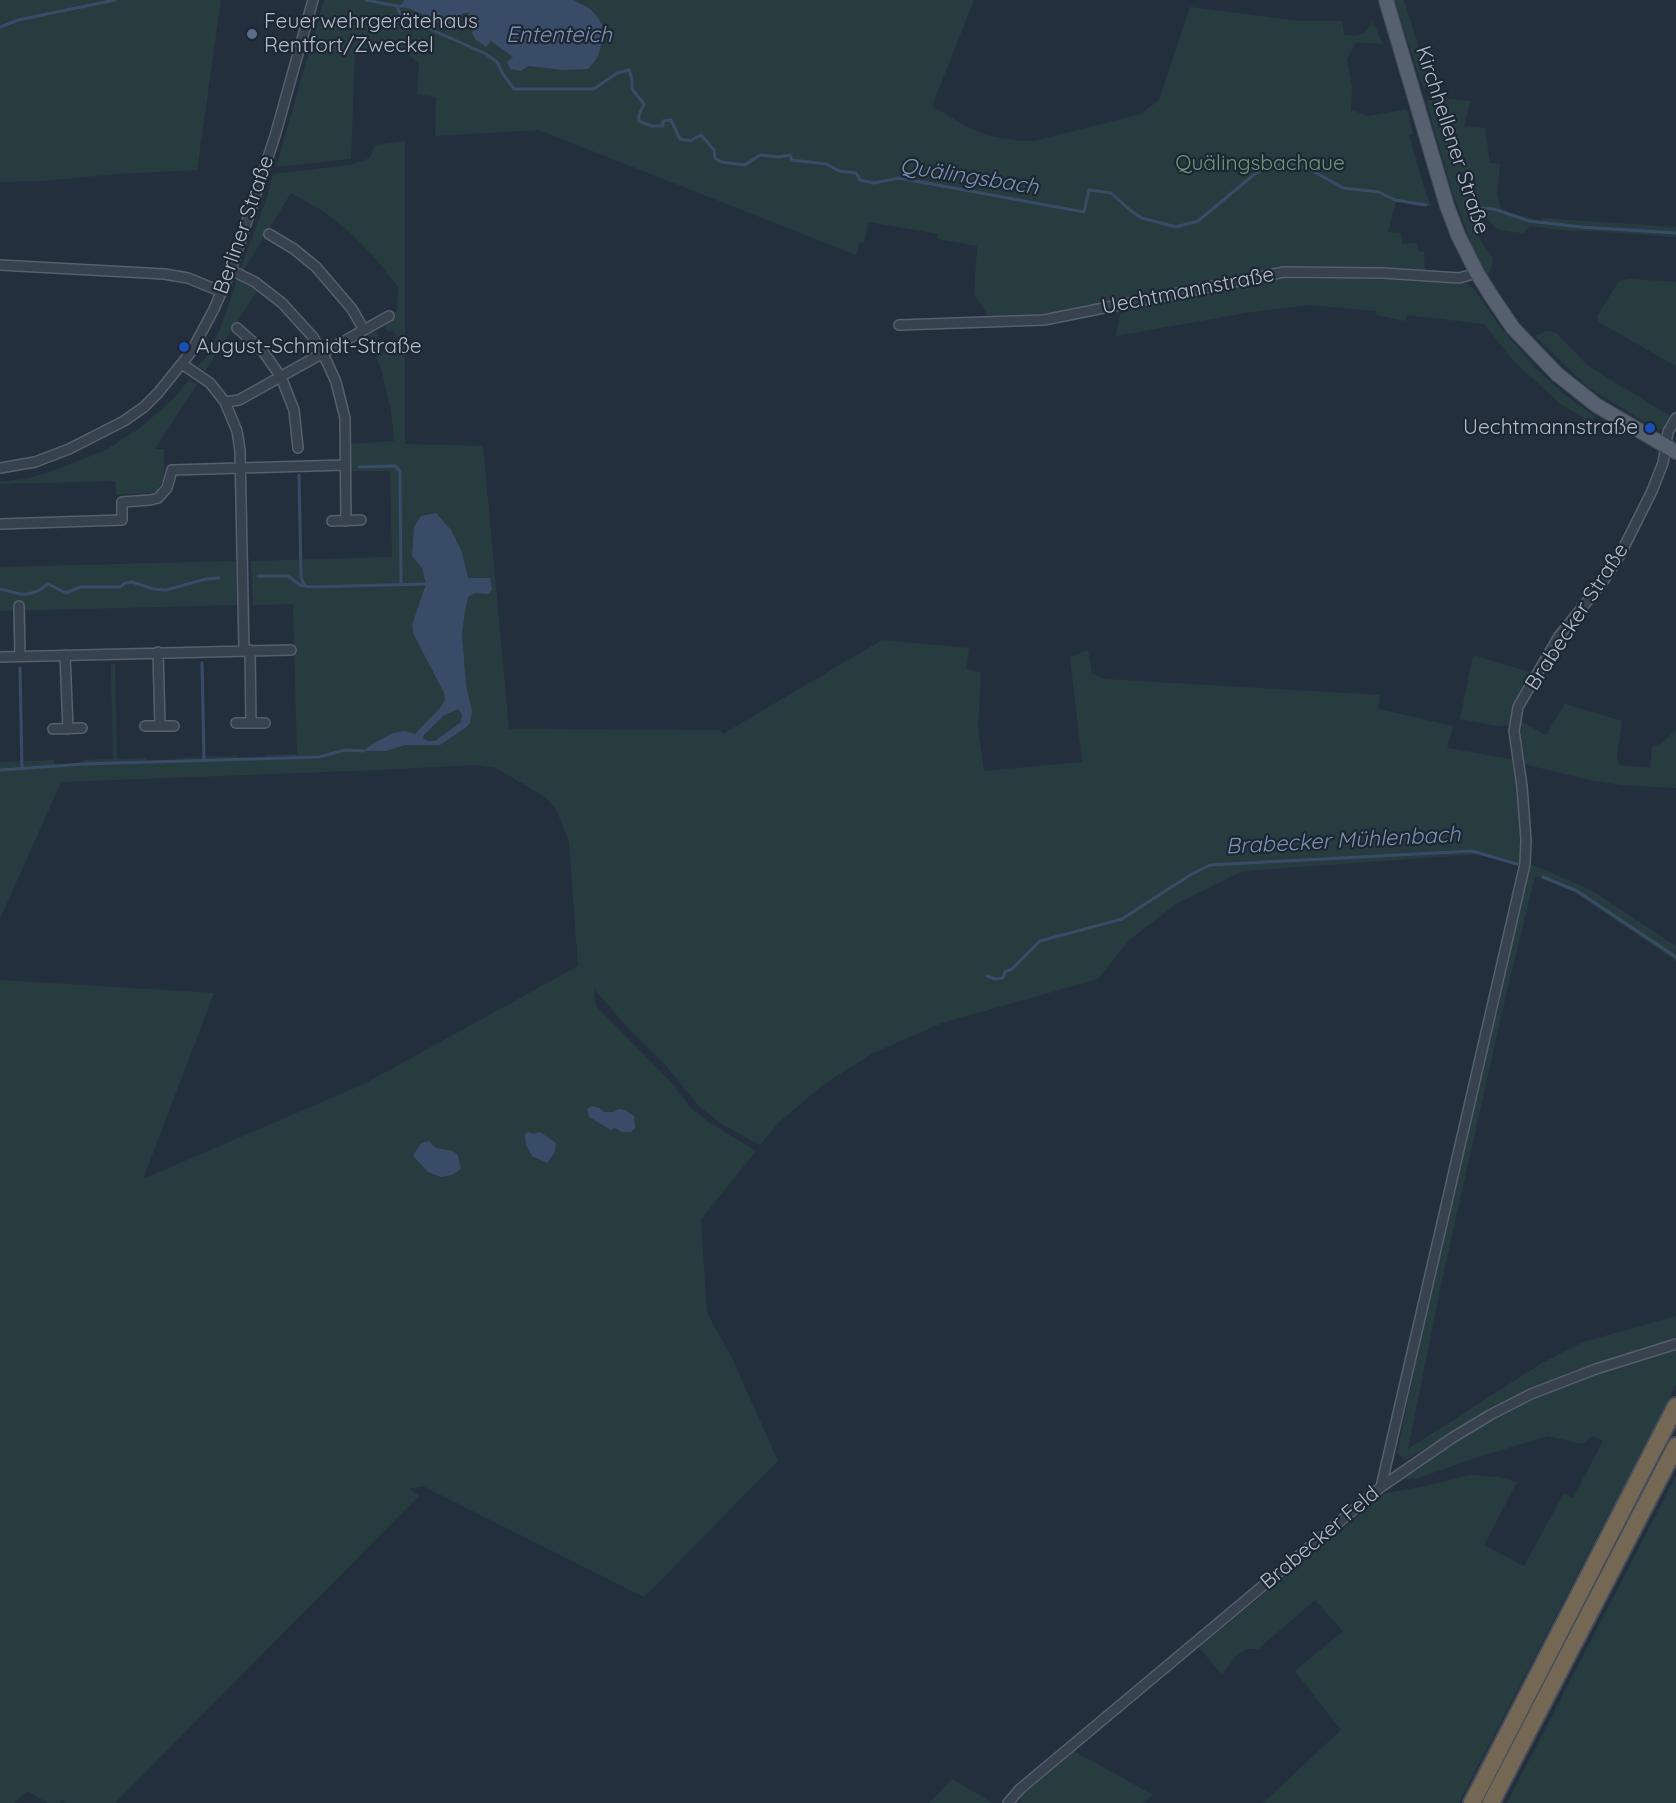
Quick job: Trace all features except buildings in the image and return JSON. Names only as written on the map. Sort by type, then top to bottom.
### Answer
[{"type":"highway","points":[[1472,1803],[1676,1406]]},
{"type":"highway","points":[[1491,1803],[1676,1446]]},
{"type":"main road","name":"Kirchhellener Straße","points":[[1386,0],[1447,206],[1458,235],[1477,273],[1513,328],[1557,374],[1596,405],[1671,449]]},
{"type":"street","name":"Berliner Straße","points":[[0,468],[35,462],[60,453],[124,421],[144,406],[182,364],[202,333],[231,270],[275,136],[313,0]]},
{"type":"street","points":[[269,234],[294,249],[316,267],[352,309],[364,330]]},
{"type":"street","points":[[0,265],[164,274],[188,278],[222,292]]},
{"type":"street","points":[[231,270],[255,282],[282,303],[301,322],[322,352],[336,382],[345,418],[346,521]]},
{"type":"street","name":"Uechtmannstraße","points":[[899,325],[1044,320],[1284,272],[1383,273],[1459,278],[1477,273]]},
{"type":"street","points":[[225,402],[239,400],[389,316]]},
{"type":"street","points":[[237,328],[262,350],[281,377],[294,410],[298,448]]},
{"type":"street","points":[[182,364],[210,383],[225,402],[237,431],[240,450],[251,723]]},
{"type":"street","name":"Brabecker Straße","points":[[1381,1487],[1525,864],[1526,840],[1522,786],[1514,731],[1518,707],[1559,636],[1602,583],[1620,555],[1671,449],[1668,432],[1676,418]]},
{"type":"street","points":[[0,524],[122,520],[122,502],[150,500],[160,496],[167,488],[172,470],[345,465]]},
{"type":"street","points":[[332,521],[361,520]]},
{"type":"street","points":[[19,606],[20,656]]},
{"type":"street","points":[[0,657],[291,650]]},
{"type":"street","points":[[158,652],[160,726]]},
{"type":"street","points":[[65,655],[68,729]]},
{"type":"street","points":[[236,723],[265,723]]},
{"type":"street","points":[[145,726],[174,726]]},
{"type":"street","points":[[54,729],[82,728]]},
{"type":"street","name":"Brabecker Feld","points":[[1008,1803],[1020,1789],[1381,1487],[1452,1438],[1531,1394],[1596,1369],[1673,1345]]},
{"type":"green space","points":[[0,0],[221,0],[197,170],[0,182]]},
{"type":"green space","name":"Quälingsbachaue","points":[[324,0],[404,0],[397,6],[408,8],[440,23],[456,21],[464,13],[469,13],[473,25],[472,33],[495,43],[528,66],[562,70],[589,8],[573,0],[974,0],[932,106],[988,136],[1022,141],[1034,141],[1141,114],[1159,100],[1190,7],[1300,21],[1342,21],[1344,35],[1356,36],[1364,33],[1373,22],[1383,44],[1356,42],[1347,59],[1352,87],[1351,110],[1368,116],[1407,109],[1413,134],[1409,135],[1431,206],[1396,202],[1388,232],[1401,233],[1402,244],[1416,243],[1419,251],[1424,252],[1425,273],[1284,268],[1034,318],[987,321],[986,312],[974,295],[977,246],[937,239],[938,234],[868,222],[864,243],[860,242],[856,255],[539,130],[435,136],[436,97],[417,94],[419,64],[409,55],[355,49],[351,159],[276,167]]},
{"type":"green space","points":[[1394,0],[1404,0],[1432,90],[1423,87]]},
{"type":"green space","points":[[1441,98],[1470,101],[1464,126],[1485,128],[1490,163],[1500,164],[1497,194],[1501,210],[1541,221],[1542,218],[1676,227],[1676,237],[1577,230],[1576,232],[1530,226],[1523,233],[1496,229],[1487,218],[1479,216],[1474,220],[1474,224],[1480,240],[1493,258],[1490,272],[1487,274],[1471,243],[1452,191],[1428,108],[1427,101]]},
{"type":"green space","points":[[405,141],[405,444],[483,446],[509,729],[720,730],[723,734],[882,640],[969,648],[966,669],[981,673],[978,727],[984,771],[1082,762],[1070,657],[1088,650],[1092,674],[1104,679],[1380,695],[1378,709],[1453,726],[1447,748],[1515,760],[1522,822],[1521,867],[1481,854],[1243,871],[1176,904],[1129,940],[1098,979],[942,1023],[873,1053],[824,1084],[779,1122],[760,1145],[720,1123],[699,1106],[666,1066],[628,1028],[594,989],[596,1006],[672,1083],[691,1108],[707,1121],[756,1151],[701,1219],[707,1313],[731,1356],[778,1461],[644,1597],[423,1486],[409,1489],[419,1496],[115,1803],[67,1803],[62,1800],[60,1803],[48,1803],[27,1791],[15,1803],[0,1803],[0,980],[214,993],[143,1179],[364,1084],[578,966],[569,842],[556,809],[544,796],[496,768],[475,765],[61,782],[0,919],[0,762],[54,760],[55,765],[83,765],[84,760],[113,759],[111,664],[115,664],[117,759],[146,758],[147,763],[175,762],[176,758],[238,756],[238,758],[297,754],[293,604],[253,605],[251,561],[392,557],[390,471],[350,471],[349,444],[394,441],[391,411],[382,372],[368,334],[372,331],[379,335],[374,341],[379,353],[400,344],[394,331],[389,332],[386,328],[387,323],[397,311],[398,287],[377,260],[352,234],[323,211],[291,193],[243,271],[240,270],[266,200],[273,174],[351,165],[370,158],[375,145]],"holes":[[[592,1106],[604,1112],[614,1112],[634,1122],[634,1128],[611,1130],[589,1117],[587,1109]]]},
{"type":"green space","points":[[239,275],[259,288],[205,371],[198,366],[206,357],[220,329]]},
{"type":"green space","points":[[1284,275],[1383,277],[1465,283],[1473,288],[1501,328],[1537,370],[1595,417],[1590,423],[1558,402],[1513,360],[1484,324],[1406,315],[1406,321],[1376,315],[1376,311],[1310,305],[1251,312],[1116,336],[1120,315],[1125,307]]},
{"type":"green space","points":[[1630,279],[1676,282],[1676,366],[1599,322],[1597,316],[1619,281]]},
{"type":"green space","points":[[1547,331],[1555,332],[1588,366],[1672,417],[1665,428],[1658,430],[1589,388],[1535,336]]},
{"type":"green space","points":[[189,380],[197,384],[155,449],[164,449],[164,478],[157,490],[149,493],[116,495],[115,481],[0,484],[0,482],[25,479],[50,472],[106,450],[145,424],[173,399]]},
{"type":"green space","points":[[235,561],[237,605],[0,611],[0,567]]},
{"type":"green space","points":[[1473,655],[1533,673],[1508,725],[1497,726],[1460,719]]},
{"type":"green space","points":[[1565,704],[1622,721],[1617,757],[1620,765],[1650,768],[1652,747],[1662,743],[1676,730],[1676,788],[1621,785],[1589,780],[1524,764],[1518,720],[1546,735]]},
{"type":"green space","points":[[1530,864],[1591,890],[1676,946],[1676,961],[1571,890],[1535,876],[1441,1285],[1408,1449],[1542,1363],[1583,1342],[1676,1316],[1676,1340],[1488,1413],[1405,1460],[1397,1453],[1425,1319],[1491,1027],[1499,1009],[1504,973]]},
{"type":"green space","points":[[1676,1349],[1676,1384],[1459,1803],[1263,1803],[1341,1730],[1295,1671],[1343,1631],[1315,1600],[1258,1649],[1248,1649],[1237,1655],[1222,1675],[1199,1647],[1386,1493],[1470,1475],[1498,1477],[1517,1482],[1484,1545],[1524,1566],[1564,1493],[1573,1498],[1603,1441],[1593,1436],[1582,1444],[1548,1436],[1418,1478],[1404,1479],[1454,1440],[1511,1408],[1554,1388],[1600,1371],[1621,1367]]},
{"type":"green space","points":[[1676,1476],[1676,1803],[1507,1803]]},
{"type":"green space","points":[[1074,1751],[1153,1795],[1143,1803],[1020,1803],[1021,1795]]},
{"type":"green space","points":[[952,1779],[993,1803],[929,1803]]},
{"type":"water","name":"Ententeich","points":[[404,0],[573,0],[589,8],[597,16],[602,25],[604,37],[597,58],[588,69],[562,70],[528,66],[521,71],[510,69],[507,62],[513,57],[491,41],[486,47],[475,39],[468,13],[464,13],[449,24],[440,23],[408,8],[394,7],[402,4]]},
{"type":"water","points":[[436,513],[451,530],[462,552],[468,578],[490,578],[492,590],[488,594],[475,593],[468,597],[465,611],[462,634],[466,685],[472,711],[470,723],[440,745],[405,745],[386,751],[364,751],[393,733],[404,731],[415,734],[445,700],[444,693],[413,633],[412,625],[426,584],[422,568],[412,556],[414,527],[421,516]],"holes":[[[458,709],[462,714],[461,722],[435,741],[423,739],[424,735],[443,716]]]},
{"type":"water","points":[[592,1106],[604,1112],[625,1110],[634,1116],[635,1128],[631,1132],[622,1132],[615,1128],[611,1130],[589,1117],[587,1109]]},
{"type":"water","points":[[528,1132],[534,1134],[540,1132],[556,1143],[555,1152],[547,1163],[532,1156],[526,1145],[525,1134]]},
{"type":"water","points":[[429,1141],[436,1148],[453,1151],[458,1155],[461,1169],[452,1175],[441,1177],[428,1172],[413,1156],[421,1143]]},
{"type":"waterway","points":[[0,27],[18,20],[115,0]]},
{"type":"waterway","name":"Quälingsbach","points":[[366,0],[397,6],[401,16],[486,54],[497,62],[514,89],[594,89],[617,73],[629,70],[632,89],[644,104],[639,121],[651,126],[663,126],[663,121],[671,120],[680,139],[690,141],[701,135],[714,150],[715,158],[721,162],[745,165],[760,155],[779,157],[790,155],[792,160],[826,164],[839,171],[856,173],[860,180],[874,183],[899,178],[1084,212],[1089,190],[1111,193],[1142,218],[1176,227],[1198,221],[1256,173],[1273,166],[1290,163],[1311,170],[1343,188],[1379,192],[1395,200],[1426,205]]},
{"type":"waterway","name":"Quälingsbach","points":[[1469,207],[1494,209],[1529,221],[1676,233]]},
{"type":"waterway","points":[[359,467],[395,466],[400,471],[401,584]]},
{"type":"waterway","points":[[299,475],[301,578],[305,586]]},
{"type":"waterway","points":[[258,576],[288,576],[300,585],[310,587],[426,584]]},
{"type":"waterway","points":[[0,589],[28,594],[48,584],[66,593],[80,587],[120,587],[132,582],[166,590],[206,579],[219,578]]},
{"type":"waterway","points":[[202,663],[204,760]]},
{"type":"waterway","points":[[20,668],[22,768]]},
{"type":"waterway","points":[[0,770],[83,764],[319,757],[345,750],[364,751]]},
{"type":"waterway","name":"Brabecker Mühlenbach","points":[[987,976],[995,979],[1003,978],[1005,972],[1012,969],[1040,941],[1122,919],[1190,875],[1210,865],[1472,851],[1517,864]]},
{"type":"waterway","name":"Brabecker Mühlenbach","points":[[1543,877],[1577,891],[1676,957]]},
{"type":"place","name":"Feuerwehrgerätehaus Rentfort/Zweckel","points":[[252,34]]},
{"type":"place","name":"August-Schmidt-Straße","points":[[184,347]]},
{"type":"place","name":"Uechtmannstraße","points":[[1650,428]]}]
